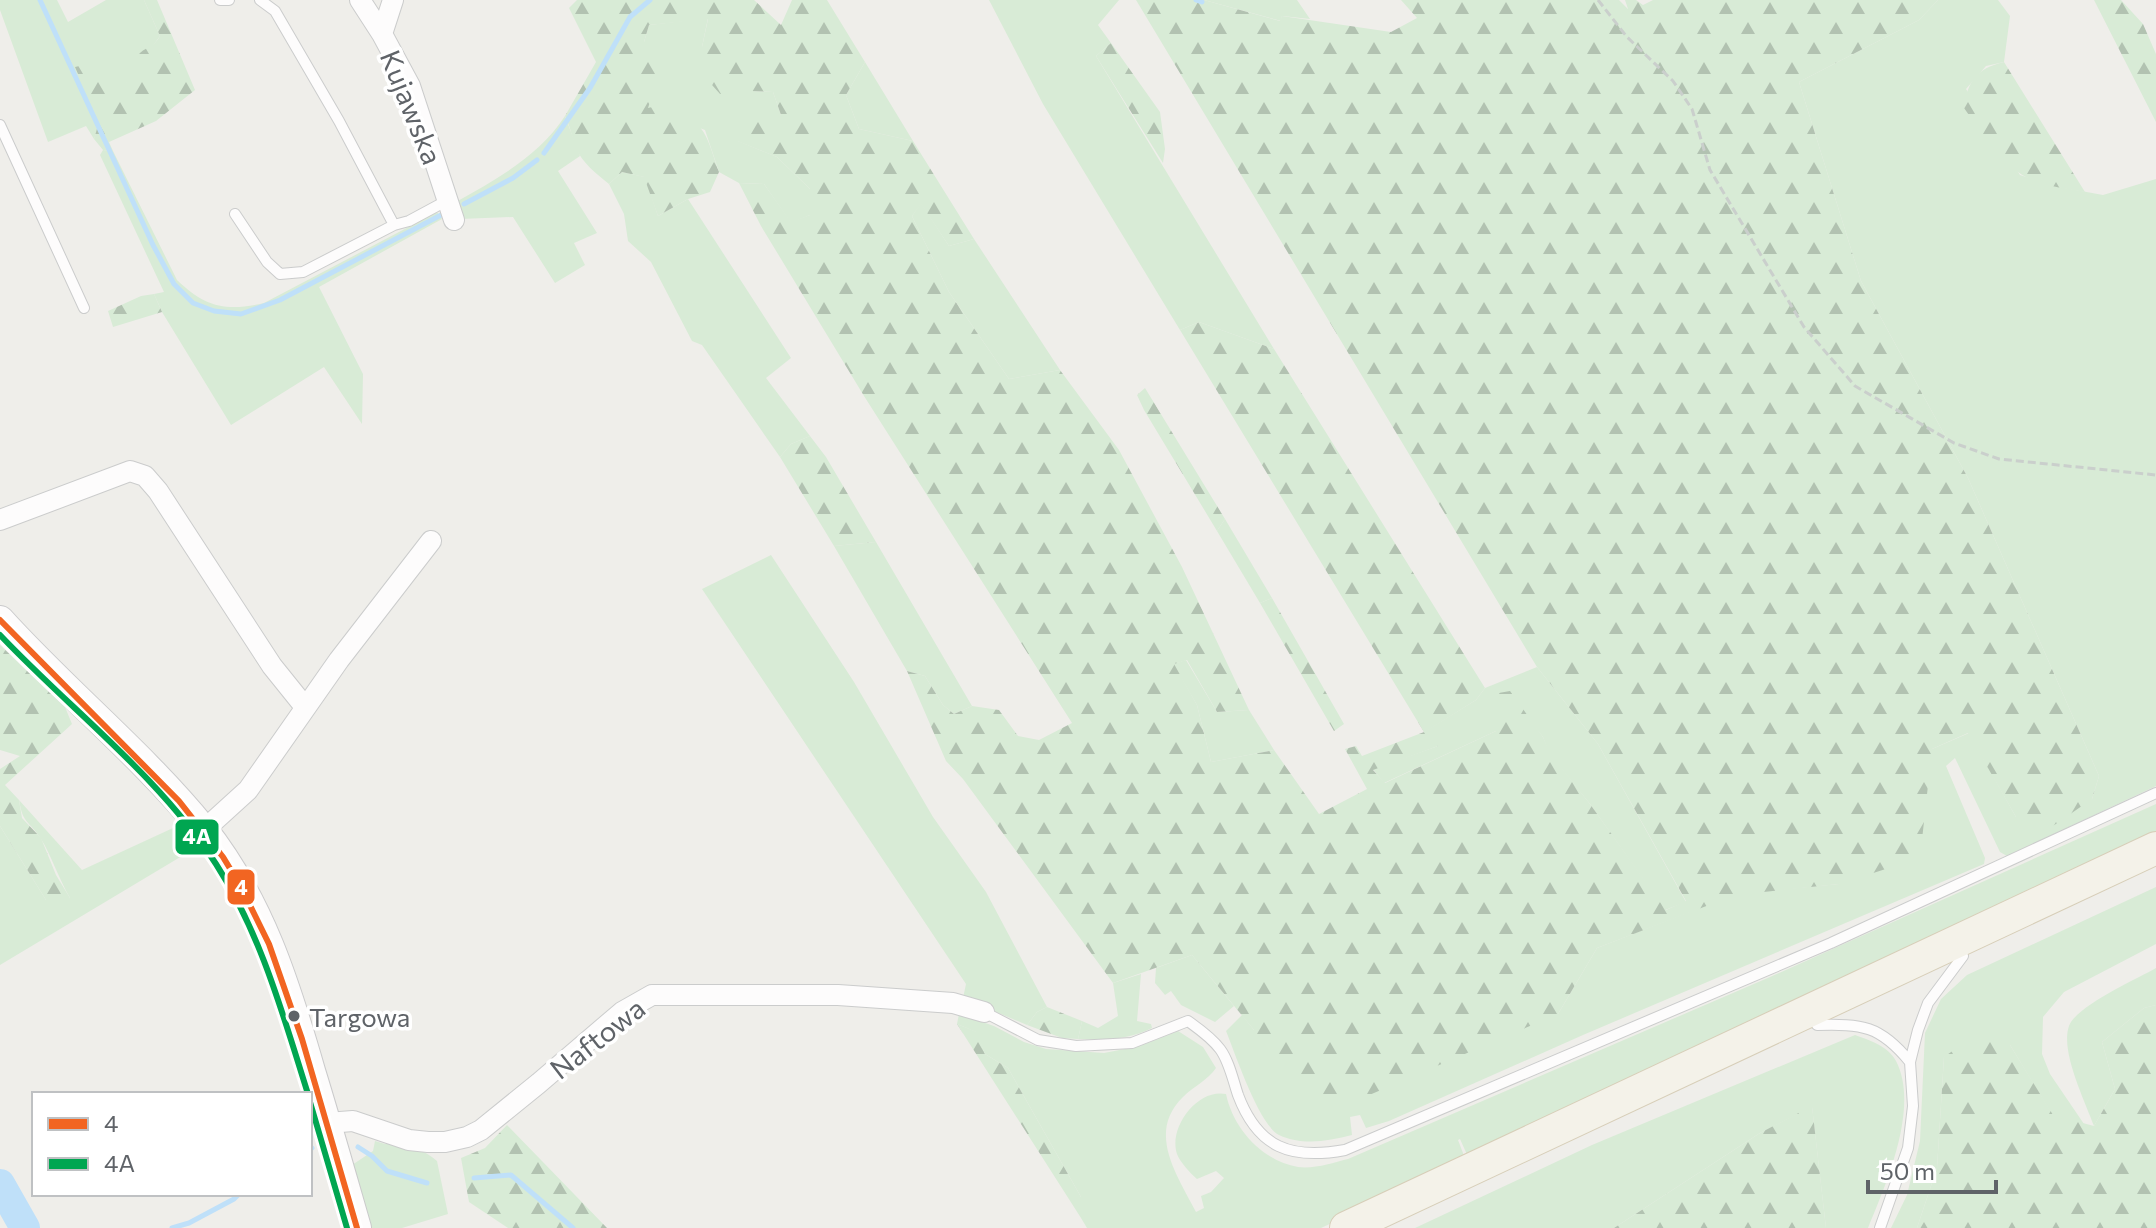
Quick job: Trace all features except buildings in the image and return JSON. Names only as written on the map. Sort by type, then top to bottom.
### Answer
[{"type":"main road","points":[[1346,1228],[2156,848]]},
{"type":"main road","points":[[1386,1228],[2156,866]]},
{"type":"street","name":"Kujawska","points":[[360,0],[410,86],[454,220]]},
{"type":"street","points":[[382,34],[393,0]]},
{"type":"street","points":[[0,520],[110,476],[130,471],[145,476],[158,491],[272,666],[305,707]]},
{"type":"street","points":[[204,830],[248,790],[305,707],[431,541]]},
{"type":"street","points":[[0,620],[167,789],[204,830],[242,887],[273,948],[289,993],[357,1228]]},
{"type":"street","name":"Naftowa","points":[[327,1123],[353,1121],[409,1140],[428,1142],[467,1137],[481,1130],[622,1012],[652,995],[838,995],[953,1003],[984,1012]]},
{"type":"lane","points":[[220,0],[229,0]]},
{"type":"lane","points":[[260,0],[275,11],[339,121],[394,225]]},
{"type":"lane","points":[[0,125],[84,308]]},
{"type":"lane","points":[[235,214],[267,262],[280,274],[303,272],[448,200]]},
{"type":"lane","points":[[984,1012],[1038,1040],[1076,1046],[1132,1043],[1188,1021],[1208,1035],[1222,1052],[1243,1108],[1270,1143],[1293,1153],[1331,1153],[1345,1150],[1831,943],[2156,793]]},
{"type":"lane","points":[[1880,1228],[1905,1161],[1913,1093],[1910,1062],[1918,1030],[1928,1003],[1963,956]]},
{"type":"lane","points":[[1817,1025],[1866,1026],[1889,1039],[1910,1062]]},
{"type":"path","points":[[1598,0],[1627,37],[1673,81],[1692,109],[1710,170],[1804,327],[1855,386],[1954,443],[1999,459],[2156,475]]},
{"type":"green space","points":[[0,0],[57,0],[68,22],[106,0],[144,0],[160,36],[126,83],[114,83],[94,139],[86,126],[48,142],[0,10]]},
{"type":"green space","points":[[144,0],[157,0],[195,90],[156,121],[109,142],[113,151],[103,150],[94,139],[99,122],[75,67],[88,64],[114,83],[126,83],[137,56],[160,36]]},
{"type":"green space","points":[[577,0],[754,0],[781,25],[792,0],[827,0],[865,62],[846,95],[859,129],[913,141],[974,239],[949,246],[921,204],[912,216],[949,292],[1009,379],[1060,370],[1119,450],[1182,567],[1249,710],[1217,712],[1187,660],[1174,664],[1197,705],[1211,762],[1274,750],[1319,814],[1367,789],[1345,749],[1356,746],[1362,756],[1424,732],[1180,330],[1199,322],[1274,349],[1485,688],[1476,700],[1425,732],[1437,740],[1438,746],[1373,770],[1385,783],[1496,731],[1493,694],[1510,691],[1543,737],[1550,753],[1666,910],[1686,901],[1598,744],[1537,667],[1136,0],[1204,0],[1280,21],[1282,16],[1391,32],[1417,18],[1401,0],[1619,0],[1628,9],[1625,0],[1636,0],[1643,5],[1653,0],[1938,0],[1919,20],[1799,82],[1861,281],[1968,478],[2099,776],[2092,799],[2037,837],[2016,817],[1968,733],[1932,749],[1920,858],[1839,884],[1735,895],[1597,948],[1558,1014],[1353,1102],[1298,1099],[1254,1030],[1192,955],[1113,983],[963,779],[946,761],[907,671],[925,676],[943,705],[954,714],[972,706],[999,710],[1018,736],[1039,740],[1072,723],[864,396],[761,226],[739,183],[764,184],[791,222],[810,215],[810,189],[777,157],[737,141],[743,121],[781,115],[773,92],[751,91],[729,104],[704,76],[702,47],[708,19],[649,25],[644,42],[663,61],[648,108],[668,103],[697,124],[707,138],[719,172],[710,192],[688,199],[658,216],[644,177],[622,172],[609,184],[586,163],[576,148],[565,116],[596,62],[569,8]]},
{"type":"green space","points":[[989,0],[1119,0],[1098,25],[1111,43],[1096,56],[1274,349],[1199,322],[1180,330],[1043,104]]},
{"type":"green space","points":[[1204,0],[1297,0],[1310,19],[1282,16],[1281,21]]},
{"type":"green space","points":[[1938,0],[1998,0],[2010,16],[2004,62],[1986,66],[1966,89],[2020,175],[2054,186],[2103,195],[2156,179],[2156,786],[2007,856],[2000,852],[1955,758],[1946,766],[1985,858],[1984,864],[1389,1121],[1366,1128],[1360,1115],[1350,1117],[1352,1135],[1325,1141],[1297,1140],[1279,1135],[1271,1129],[1256,1104],[1226,1031],[1242,1015],[1254,1030],[1558,1014],[1597,948],[1735,894],[1839,884],[1932,749],[1969,733],[2016,817],[2092,799],[2099,776],[1968,478],[1861,281],[1799,82],[1919,20]]},
{"type":"green space","points":[[2094,0],[2121,0],[2143,24],[2156,54],[2156,122]]},
{"type":"green space","points":[[708,18],[702,47],[751,91],[773,92],[781,115],[738,141],[777,157],[811,190],[810,215],[791,223],[764,184],[739,183],[719,172],[705,130],[648,109],[644,42],[649,25]]},
{"type":"green space","points":[[1111,43],[1160,112],[1165,149],[1163,163],[1096,56]]},
{"type":"green space","points":[[865,62],[913,141],[859,129],[846,95]]},
{"type":"green space","points":[[2004,62],[2085,192],[2041,183],[2018,172],[1995,151],[1964,108],[1971,84],[1980,72]]},
{"type":"green space","points":[[565,116],[580,156],[558,171],[597,233],[574,243],[585,265],[555,283],[513,217],[460,219],[456,202],[530,155]]},
{"type":"green space","points":[[103,150],[113,151],[177,280],[207,302],[227,307],[264,303],[437,212],[442,219],[319,287],[363,374],[362,424],[324,367],[231,425],[162,312],[154,294],[164,292],[100,155]]},
{"type":"green space","points":[[622,172],[645,177],[658,216],[688,199],[791,358],[766,378],[810,436],[791,444],[780,457],[702,345],[692,341],[651,262],[628,241],[624,214],[609,184]]},
{"type":"green space","points":[[921,203],[949,246],[974,239],[1060,370],[1009,379],[949,292],[912,216]]},
{"type":"green space","points":[[154,294],[162,312],[113,327],[108,311],[141,296]]},
{"type":"green space","points":[[1145,388],[1225,519],[1217,531],[1144,410],[1137,395]]},
{"type":"green space","points":[[810,436],[826,457],[876,542],[834,546],[780,457],[791,444]]},
{"type":"green space","points":[[1225,519],[1272,598],[1260,603],[1217,531]]},
{"type":"green space","points":[[876,542],[972,706],[954,714],[943,705],[925,676],[907,671],[834,546]]},
{"type":"green space","points":[[771,555],[854,682],[933,817],[986,892],[1047,1007],[1037,1012],[1027,1025],[963,998],[966,984],[702,589]]},
{"type":"green space","points":[[1272,598],[1344,724],[1334,731],[1260,603]]},
{"type":"green space","points":[[0,645],[65,707],[72,724],[5,785],[19,800],[22,818],[41,838],[56,875],[70,898],[58,906],[46,900],[0,826],[0,769],[20,756],[0,750]]},
{"type":"green space","points":[[1186,660],[1217,712],[1249,710],[1274,750],[1211,762],[1197,705],[1173,664]]},
{"type":"green space","points":[[1537,667],[1598,744],[1686,902],[1665,910],[1590,804],[1549,753],[1543,737],[1526,716],[1496,717],[1496,731],[1384,783],[1373,769],[1438,746],[1424,732],[1476,700],[1485,688]]},
{"type":"green space","points":[[19,800],[82,870],[173,828],[192,850],[0,965],[0,826],[46,900],[70,898],[45,845],[25,818]]},
{"type":"green space","points":[[2156,804],[2156,837],[1469,1159],[1460,1139],[1466,1161],[1321,1228],[1087,1228],[1081,1218],[1081,1197],[1008,1068],[985,1054],[976,1032],[957,1024],[959,1014],[1046,1049],[1104,1053],[1140,1046],[1178,1031],[1203,1047],[1216,1068],[1172,1111],[1166,1140],[1174,1169],[1196,1212],[1204,1208],[1201,1196],[1211,1192],[1224,1178],[1216,1171],[1197,1179],[1180,1160],[1175,1143],[1181,1122],[1205,1097],[1226,1094],[1235,1119],[1251,1141],[1285,1164],[1311,1167],[1348,1159],[1770,977]]},
{"type":"green space","points":[[2156,887],[2156,944],[2064,992],[2043,1017],[2042,1054],[2050,1074],[2084,1124],[2053,1116],[2010,1045],[1944,1057],[1937,1168],[1917,1228],[1891,1228],[1907,1195],[1920,1141],[1925,1033],[1941,999],[1967,975]]},
{"type":"green space","points":[[1192,955],[1234,1006],[1215,1022],[1181,1005],[1171,991],[1165,995],[1155,983],[1156,968]]},
{"type":"green space","points":[[2156,968],[2156,1005],[2144,1008],[2102,1042],[2115,1089],[2094,1126],[2071,1062],[2067,1036],[2069,1026],[2074,1018],[2095,1002]]},
{"type":"green space","points":[[1141,974],[1137,1021],[1151,1024],[1152,1028],[1125,1037],[1078,1039],[1082,1021],[1098,1028],[1118,1016],[1113,983]]},
{"type":"green space","points":[[2156,1005],[2156,1228],[1917,1228],[1937,1168],[1944,1057],[1982,1030],[2010,1045],[2053,1115],[2094,1126],[2115,1089],[2102,1042],[2144,1008]]},
{"type":"green space","points":[[1047,1007],[1082,1021],[1078,1039],[1062,1038],[1027,1025],[1037,1012]]},
{"type":"green space","points":[[957,1024],[977,1032],[985,1054],[1008,1068],[1081,1197],[1081,1218]]},
{"type":"green space","points":[[1855,1035],[1878,1044],[1893,1056],[1902,1080],[1904,1100],[1898,1145],[1868,1228],[1826,1228],[1812,1107],[1760,1133],[1614,1228],[1415,1228],[1592,1145]]},
{"type":"green space","points":[[1812,1106],[1826,1228],[1614,1228],[1760,1133]]},
{"type":"green space","points":[[507,1125],[607,1228],[508,1228],[469,1202],[461,1158],[485,1148]]},
{"type":"green space","points":[[375,1141],[412,1146],[437,1161],[448,1214],[402,1228],[369,1228],[352,1165],[373,1151]]},
{"type":"waterway","points":[[40,0],[153,245],[174,284],[193,303],[214,311],[241,314],[280,300],[441,215]]},
{"type":"waterway","points":[[544,153],[590,88],[630,17],[650,0]]},
{"type":"waterway","points":[[1196,0],[1202,2]]},
{"type":"waterway","points":[[464,204],[513,178],[537,160]]},
{"type":"waterway","points":[[358,1147],[387,1171],[427,1183]]},
{"type":"waterway","points":[[474,1178],[511,1175],[573,1228]]},
{"type":"waterway","points":[[0,1184],[25,1228]]},
{"type":"waterway","points":[[172,1228],[189,1223],[237,1196]]},
{"type":"transit line","name":"4","points":[[0,620],[179,801],[223,857],[240,885],[269,944],[302,1039],[357,1228]]},
{"type":"transit line","name":"4A","points":[[0,635],[141,773],[193,832],[216,864],[258,947],[307,1092]]},
{"type":"transit line","name":"4A","points":[[312,1109],[347,1228]]},
{"type":"place","name":"Targowa","points":[[294,1016]]}]
